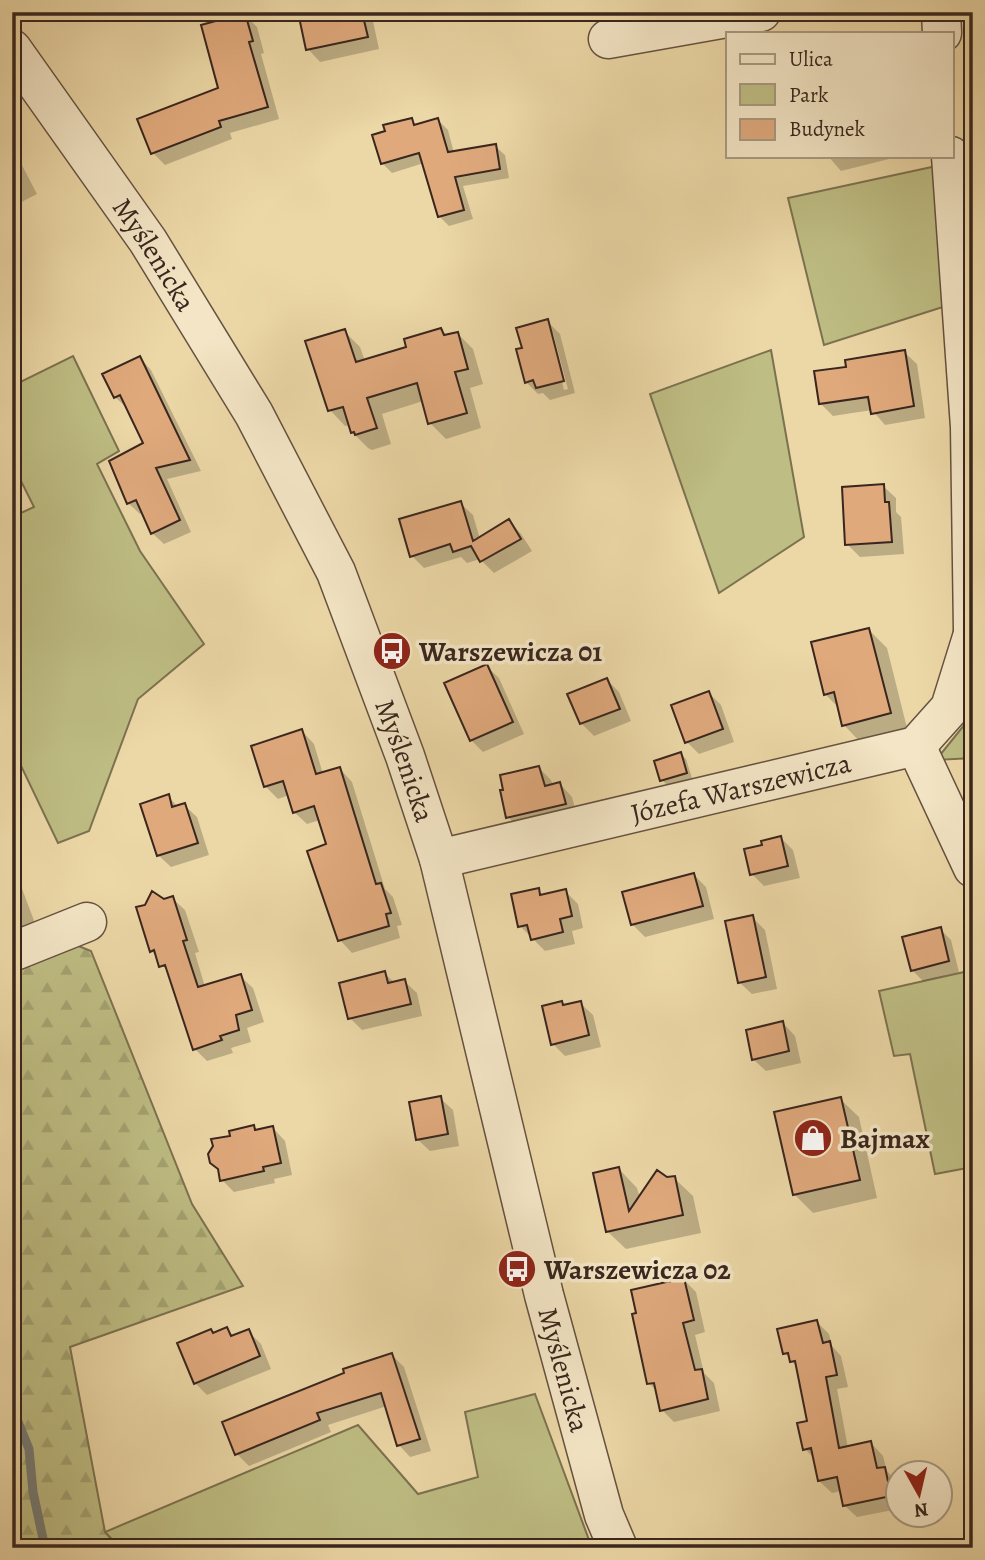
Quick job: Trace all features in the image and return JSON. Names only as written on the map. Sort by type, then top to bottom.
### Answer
[{"type":"street","points":[[608,38],[761,12]]},
{"type":"street","points":[[941,12],[943,32]]},
{"type":"street","name":"Myślenicka","points":[[12,49],[148,241],[254,414],[336,572],[405,756],[439,859],[544,1295],[604,1515],[618,1548]]},
{"type":"street","points":[[951,158],[971,426],[973,632],[950,708],[916,746],[973,868]]},
{"type":"street","name":"Józefa Warszewicza","points":[[439,859],[916,746]]},
{"type":"street","points":[[12,952],[87,922]]},
{"type":"green space","points":[[941,165],[949,305],[824,345],[788,198]]},
{"type":"green space","points":[[771,350],[804,537],[719,593],[650,394]]},
{"type":"green space","points":[[73,356],[119,451],[97,464],[140,551],[204,644],[138,699],[89,831],[58,843],[12,747],[12,517],[34,507],[12,463],[12,386]]},
{"type":"green space","points":[[973,714],[973,758],[936,760]]},
{"type":"green space","points":[[12,940],[66,941],[91,951],[192,1204],[243,1286],[70,1347],[105,1532],[119,1548],[12,1548]]},
{"type":"green space","points":[[973,970],[973,1167],[935,1174],[910,1054],[894,1056],[879,991]]},
{"type":"green space","points":[[535,1394],[592,1548],[120,1548],[105,1532],[358,1425],[418,1494],[478,1477],[465,1412]]},
{"type":"building","points":[[320,12],[362,12],[368,37],[306,50],[299,17]]},
{"type":"building","points":[[245,13],[253,41],[249,42],[268,107],[219,121],[221,127],[151,154],[137,119],[218,88],[201,25]]},
{"type":"building","points":[[412,118],[414,125],[438,118],[448,152],[496,144],[500,169],[455,177],[464,210],[438,217],[419,153],[381,164],[372,135],[385,131],[383,125]]},
{"type":"building","points":[[548,319],[564,381],[536,388],[533,380],[525,383],[516,349],[522,348],[516,328]]},
{"type":"building","points":[[441,328],[444,335],[458,332],[468,369],[455,372],[467,413],[428,424],[417,383],[367,398],[377,428],[355,435],[354,432],[351,433],[343,407],[328,411],[305,341],[345,329],[356,362],[406,347],[404,339]]},
{"type":"building","points":[[905,350],[914,406],[871,414],[868,397],[819,404],[814,371],[846,367],[845,360]]},
{"type":"building","points":[[140,356],[190,460],[156,468],[180,520],[151,534],[136,500],[127,504],[109,461],[143,443],[120,395],[114,398],[102,374]]},
{"type":"building","points":[[884,484],[885,502],[889,502],[892,542],[845,545],[842,487]]},
{"type":"building","points":[[461,501],[473,541],[509,519],[521,539],[480,562],[471,546],[453,552],[450,544],[410,557],[399,519]]},
{"type":"building","points":[[869,628],[891,713],[842,726],[834,692],[824,695],[811,642]]},
{"type":"building","points":[[487,664],[513,722],[470,741],[444,683]]},
{"type":"building","points":[[607,678],[620,709],[580,724],[567,694]]},
{"type":"building","points":[[709,691],[723,729],[685,743],[671,705]]},
{"type":"building","points":[[302,729],[316,774],[340,767],[376,884],[381,883],[391,913],[386,914],[389,926],[338,941],[307,851],[326,844],[314,806],[293,813],[283,781],[264,787],[251,746]]},
{"type":"building","points":[[681,752],[687,773],[660,781],[654,761]]},
{"type":"building","points":[[539,766],[545,786],[560,782],[566,804],[506,818],[500,775]]},
{"type":"building","points":[[169,794],[172,807],[185,803],[198,843],[157,856],[140,804]]},
{"type":"building","points":[[781,836],[788,866],[750,875],[744,849],[762,845],[761,841]]},
{"type":"building","points":[[694,873],[703,906],[631,925],[622,892]]},
{"type":"building","points":[[539,888],[540,895],[566,889],[572,916],[560,919],[563,932],[531,940],[527,925],[518,927],[511,894]]},
{"type":"building","points":[[152,891],[164,899],[173,896],[187,940],[183,941],[198,987],[241,974],[252,1010],[236,1015],[239,1030],[220,1036],[222,1040],[193,1050],[165,965],[159,967],[154,950],[150,952],[136,907],[145,905]]},
{"type":"building","points":[[753,915],[766,977],[738,983],[725,921]]},
{"type":"building","points":[[941,927],[949,961],[911,971],[902,937]]},
{"type":"building","points":[[385,971],[388,983],[405,979],[411,1004],[348,1019],[339,983]]},
{"type":"building","points":[[562,1001],[563,1005],[581,1001],[589,1035],[551,1045],[542,1006]]},
{"type":"building","points":[[783,1021],[789,1051],[752,1060],[746,1030]]},
{"type":"building","points":[[441,1096],[448,1134],[416,1140],[409,1102]]},
{"type":"building","points":[[841,1097],[860,1180],[793,1195],[774,1112]]},
{"type":"building","points":[[254,1125],[255,1130],[273,1126],[281,1163],[263,1167],[264,1171],[220,1181],[218,1169],[210,1163],[208,1154],[213,1146],[211,1139],[230,1136],[229,1131]]},
{"type":"building","points":[[619,1167],[629,1211],[657,1170],[667,1177],[675,1176],[683,1215],[606,1232],[593,1173]]},
{"type":"building","points":[[684,1278],[694,1320],[683,1323],[695,1370],[702,1369],[708,1399],[660,1411],[654,1383],[647,1384],[632,1314],[636,1313],[631,1290]]},
{"type":"building","points":[[817,1320],[823,1343],[830,1341],[837,1375],[826,1377],[839,1448],[871,1441],[877,1468],[884,1467],[884,1497],[843,1506],[837,1477],[818,1481],[811,1448],[803,1450],[797,1423],[807,1421],[795,1361],[790,1362],[788,1353],[783,1354],[777,1329]]},
{"type":"building","points":[[227,1327],[231,1336],[249,1329],[260,1356],[194,1384],[177,1343],[211,1329],[213,1333]]},
{"type":"building","points":[[392,1353],[420,1439],[397,1446],[381,1393],[317,1413],[320,1420],[235,1455],[222,1422],[344,1373],[343,1369]]},
{"type":"waterway","points":[[12,1407],[29,1449],[33,1492],[45,1548]]},
{"type":"place","name":"Warszewicza 01","points":[[392,651]]},
{"type":"place","name":"Bajmax","points":[[813,1138]]},
{"type":"place","name":"Warszewicza 02","points":[[517,1269]]}]
